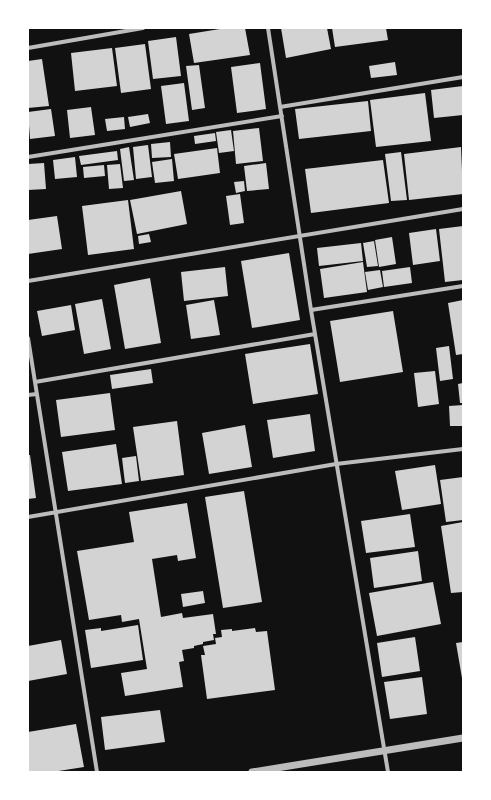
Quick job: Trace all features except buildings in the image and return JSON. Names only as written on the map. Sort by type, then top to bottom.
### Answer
[{"type":"street","points":[[28,48],[143,28]]},
{"type":"street","points":[[268,28],[299,236],[388,772]]},
{"type":"street","points":[[280,107],[463,77]]},
{"type":"street","points":[[28,157],[282,116]]},
{"type":"street","points":[[28,281],[463,209]]},
{"type":"street","points":[[311,310],[463,286]]},
{"type":"street","points":[[35,382],[315,334]]},
{"type":"street","points":[[28,338],[54,512],[97,772]]},
{"type":"street","points":[[28,395],[37,394]]},
{"type":"street","points":[[28,517],[336,464],[463,449]]},
{"type":"street","points":[[252,772],[463,738]]}]
